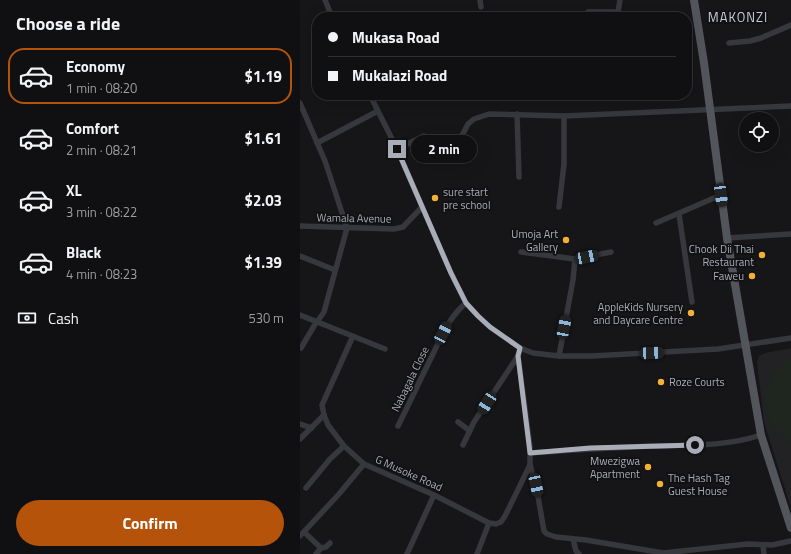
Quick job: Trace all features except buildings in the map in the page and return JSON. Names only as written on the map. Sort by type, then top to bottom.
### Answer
[{"type":"main road","points":[[694,0],[727,238],[761,435],[791,528]]},
{"type":"street","points":[[325,0],[330,12]]},
{"type":"street","points":[[480,0],[481,7]]},
{"type":"street","points":[[588,12],[618,12],[620,0]]},
{"type":"street","points":[[729,43],[750,41],[761,38],[791,25]]},
{"type":"street","points":[[372,100],[397,149],[451,273],[466,303],[490,327],[520,348],[533,353],[559,356],[694,351],[791,338]]},
{"type":"street","points":[[300,103],[331,179],[347,228],[324,312],[317,321],[302,348]]},
{"type":"street","points":[[455,149],[468,124],[474,119],[489,114],[564,116],[710,110],[762,106],[791,106]]},
{"type":"street","points":[[317,143],[378,111]]},
{"type":"street","points":[[516,114],[518,177]]},
{"type":"street","points":[[559,207],[564,164],[564,116]]},
{"type":"street","points":[[397,149],[424,136]]},
{"type":"street","points":[[656,223],[721,195]]},
{"type":"street","name":"Wamala Avenue","points":[[300,226],[399,228],[406,224],[422,207]]},
{"type":"street","points":[[679,214],[692,302]]},
{"type":"street","points":[[727,238],[791,234]]},
{"type":"street","points":[[521,252],[575,259],[611,252]]},
{"type":"street","points":[[300,256],[335,270]]},
{"type":"street","points":[[559,356],[573,280],[575,259]]},
{"type":"street","name":"Nabagala Close","points":[[398,426],[448,323],[458,310],[466,303]]},
{"type":"street","points":[[300,315],[385,349]]},
{"type":"street","points":[[300,439],[324,415],[322,405],[353,336]]},
{"type":"street","points":[[463,445],[470,431],[518,356],[520,348]]},
{"type":"street","points":[[518,356],[530,453],[530,465],[536,485],[544,531],[546,534],[663,553],[714,551],[748,544],[772,545],[791,541]]},
{"type":"street","name":"G Musoke Road","points":[[324,415],[328,425],[344,446],[364,464],[434,495],[489,523]]},
{"type":"street","points":[[458,422],[470,431]]},
{"type":"street","points":[[300,424],[312,428]]},
{"type":"street","points":[[530,453],[590,448],[710,444],[745,440],[761,435]]},
{"type":"street","points":[[306,488],[330,459],[344,446]]},
{"type":"street","points":[[321,548],[302,534],[364,464]]},
{"type":"street","points":[[477,554],[489,523],[496,524],[501,522],[530,465]]},
{"type":"street","points":[[407,554],[434,495]]},
{"type":"street","points":[[573,539],[576,553]]},
{"type":"street","points":[[316,554],[321,548],[326,547],[330,543]]},
{"type":"street","points":[[763,545],[764,554]]},
{"type":"shaded area","points":[[791,348],[791,508],[764,422],[757,362],[759,356],[765,353]]},
{"type":"shaded area","points":[[791,360],[791,443],[776,431],[770,421],[767,413],[766,395],[771,377],[776,370]]},
{"type":"place","name":"sure start pre school","points":[[435,198]]},
{"type":"place","name":"Umoja Art Gallery","points":[[566,240]]},
{"type":"place","name":"Chook Dii Thai Restaurant","points":[[762,255]]},
{"type":"place","name":"Faweu","points":[[752,276]]},
{"type":"place","name":"AppleKids Nursery and Daycare Centre","points":[[691,313]]},
{"type":"place","name":"Roze Courts","points":[[661,382]]},
{"type":"place","name":"Mwezigwa Apartment","points":[[648,467]]},
{"type":"place","name":"The Hash Tag Guest House","points":[[660,484]]},
{"type":"district","name":"MAKONZI","points":[[738,17]]},
{"type":"route","points":[[397,149],[451,273],[466,303],[490,327],[520,348],[518,356],[530,453],[590,448],[695,445]]}]
